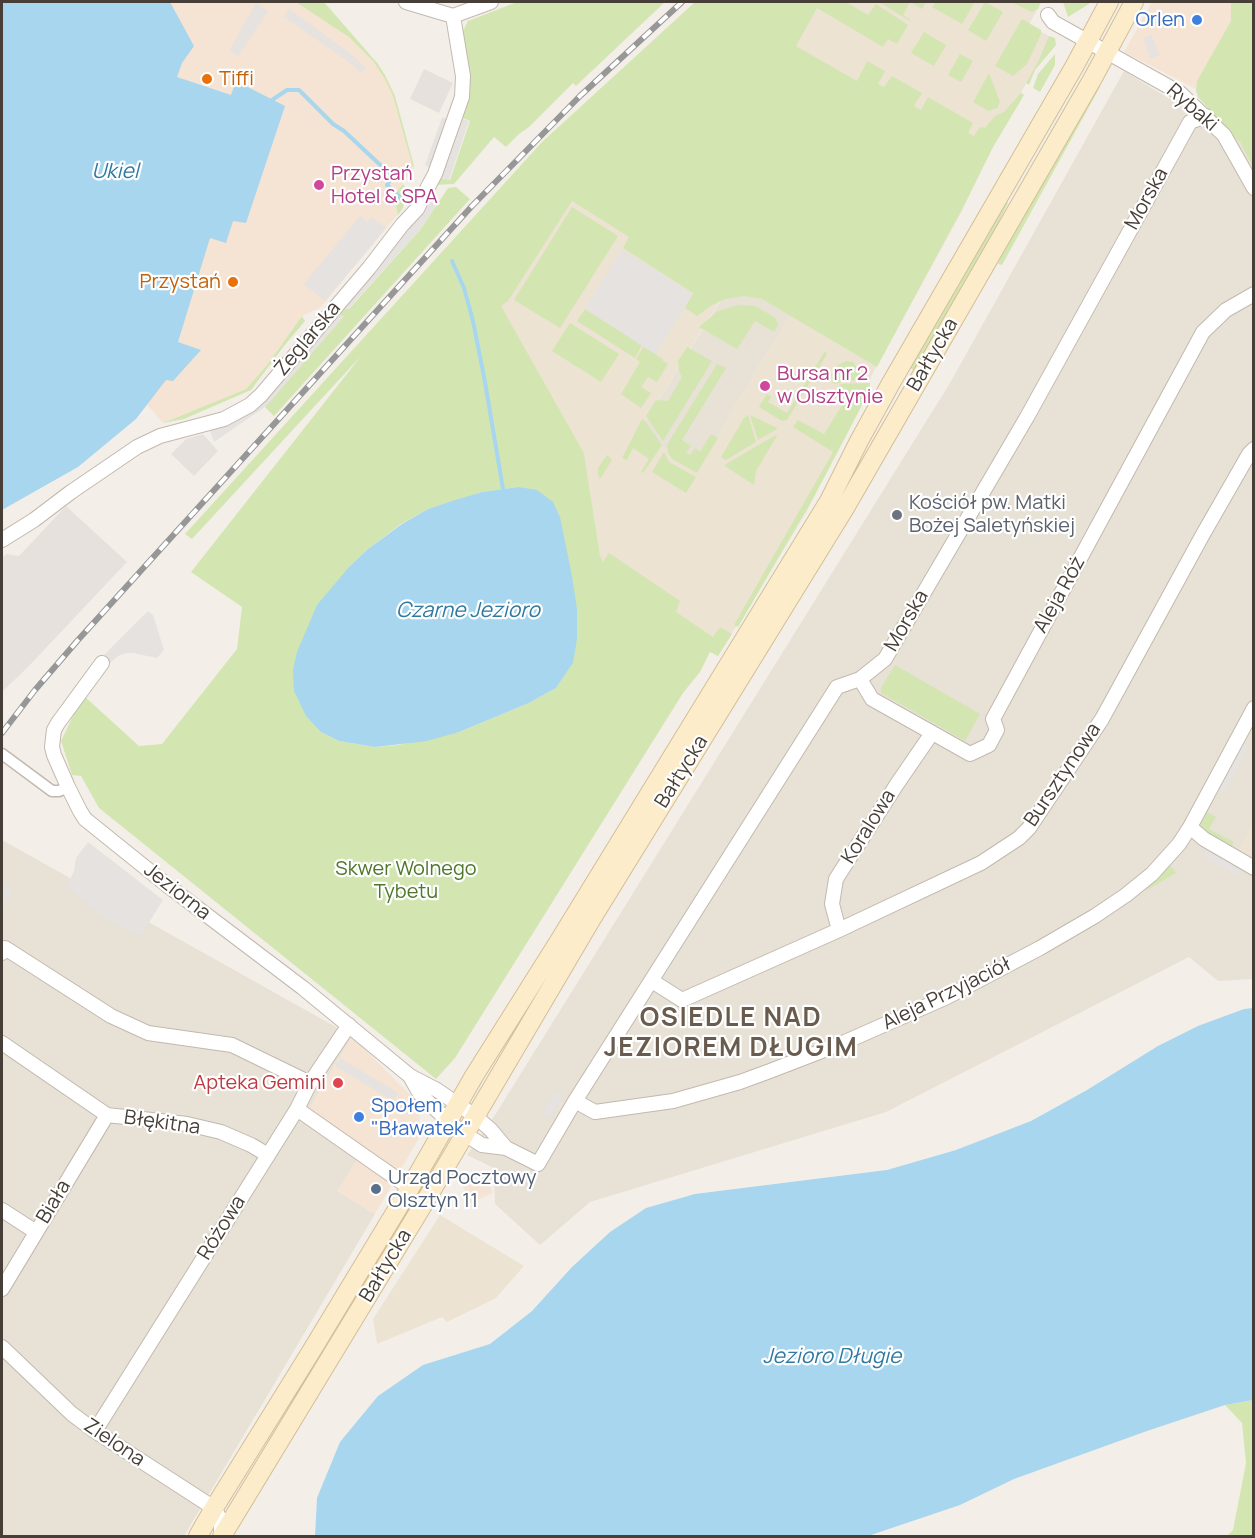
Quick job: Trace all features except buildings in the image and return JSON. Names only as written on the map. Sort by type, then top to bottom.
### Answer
[{"type":"main road","name":"Bałtycka","points":[[198,1536],[410,1188],[474,1076],[818,520],[891,383],[1089,41],[1108,2]]},
{"type":"main road","name":"Bałtycka","points":[[221,1536],[465,1134],[597,910],[845,508],[1134,2]]},
{"type":"street","points":[[406,2],[453,16],[491,2]]},
{"type":"street","name":"Rybaki","points":[[1048,15],[1053,22],[1175,88],[1224,135],[1254,188]]},
{"type":"street","name":"Żeglarska","points":[[2,540],[137,447],[155,438],[224,419],[250,405],[265,391],[417,209],[438,164],[462,97],[463,76],[453,16]]},
{"type":"street","name":"Morska","points":[[575,1101],[837,687],[860,679],[885,659],[1027,417],[1190,122],[1206,116]]},
{"type":"street","name":"Aleja Róż","points":[[860,679],[872,699],[970,754],[989,745],[997,730],[993,719],[1203,332],[1226,310],[1254,294]]},
{"type":"street","name":"Bursztynowa","points":[[652,981],[682,1000],[981,863],[1019,838],[1029,828],[1102,720],[1202,536],[1254,449]]},
{"type":"street","name":"Jeziorna","points":[[102,663],[54,730],[52,747],[68,787],[86,819],[101,833],[350,1025],[410,1076],[459,1104]]},
{"type":"street","name":"Aleja Przyjaciół","points":[[575,1101],[595,1112],[673,1101],[740,1082],[845,1042],[947,997],[1095,916],[1152,874],[1179,844],[1254,708]]},
{"type":"street","name":"Koralowa","points":[[839,930],[832,903],[836,879],[932,733]]},
{"type":"street","points":[[2,754],[52,791],[68,787]]},
{"type":"street","points":[[1190,827],[1204,839],[1254,868]]},
{"type":"street","points":[[3,951],[111,1016],[148,1033],[232,1045],[310,1083]]},
{"type":"street","name":"Różowa","points":[[95,1431],[297,1109],[310,1083],[350,1025]]},
{"type":"street","name":"Błękitna","points":[[2,1043],[107,1115],[187,1124],[220,1132],[268,1155]]},
{"type":"street","name":"Jeziorna","points":[[410,1076],[420,1094],[465,1134]]},
{"type":"street","points":[[465,1134],[482,1145],[506,1148],[538,1164],[575,1101]]},
{"type":"street","points":[[459,1104],[475,1116],[506,1148]]},
{"type":"street","points":[[297,1109],[410,1188]]},
{"type":"street","name":"Biała","points":[[2,1289],[107,1115]]},
{"type":"street","points":[[2,1210],[36,1232]]},
{"type":"street","name":"Zielona","points":[[2,1347],[72,1414],[214,1508]]},
{"type":"street","points":[[214,1508],[219,1517],[221,1536]]},
{"type":"shaded area","points":[[139,2],[317,2],[369,55],[385,77],[394,96],[414,168],[395,194],[403,208],[321,307],[302,316],[267,365],[246,389],[163,423],[68,314]]},
{"type":"shaded area","points":[[713,2],[1041,2],[1029,25],[1049,36],[1055,45],[1021,92],[1024,95],[993,147],[962,211],[869,380],[807,511],[718,656],[613,588],[600,555],[584,453],[464,242]],"holes":[[[737,273],[792,312],[698,468],[638,433]]]},
{"type":"shaded area","name":"Orlen","points":[[1152,2],[1244,2],[1206,94],[1124,52]]},
{"type":"shaded area","points":[[256,3],[268,11],[238,56],[229,51]]},
{"type":"shaded area","points":[[289,9],[351,54],[366,68],[361,73],[284,17]]},
{"type":"shaded area","points":[[1151,35],[1160,55],[1151,59],[1143,38]]},
{"type":"shaded area","points":[[424,69],[453,83],[439,113],[410,99]]},
{"type":"shaded area","points":[[1124,71],[1240,142],[1254,167],[1253,979],[1218,981],[1189,957],[886,1112],[590,1202],[540,1245],[495,1204],[494,1168],[467,1155],[497,1112],[950,383]]},
{"type":"shaded area","points":[[451,117],[432,170],[425,165],[442,118]]},
{"type":"shaded area","points":[[460,118],[469,121],[449,180],[440,177]]},
{"type":"shaded area","points":[[427,201],[437,204],[420,230],[348,309],[340,308],[412,225]]},
{"type":"shaded area","points":[[360,216],[367,222],[372,217],[386,228],[325,301],[304,284]]},
{"type":"shaded area","points":[[622,249],[693,294],[655,354],[585,309]]},
{"type":"shaded area","points":[[738,273],[792,312],[698,468],[638,433]]},
{"type":"shaded area","points":[[335,315],[344,316],[265,407],[214,442],[210,431],[228,424]]},
{"type":"shaded area","points":[[203,434],[218,451],[194,476],[171,454],[186,439]]},
{"type":"shaded area","points":[[66,506],[127,562],[2,692],[2,557],[7,554],[19,556]]},
{"type":"shaded area","points":[[148,611],[153,615],[164,650],[157,658],[126,653],[118,656],[107,666],[99,660]]},
{"type":"shaded area","points":[[1241,743],[1249,747],[1225,793],[1217,788]]},
{"type":"shaded area","points":[[1253,821],[1254,859],[1238,850]]},
{"type":"shaded area","points":[[2,840],[352,1036],[308,1111],[364,1149],[337,1191],[375,1214],[184,1536],[2,1536]]},
{"type":"shaded area","points":[[88,842],[163,900],[140,937],[104,918],[66,887],[74,871],[76,858]]},
{"type":"shaded area","points":[[1206,849],[1243,868],[1239,876],[1202,857]]},
{"type":"shaded area","points":[[2,886],[12,890],[2,913]]},
{"type":"shaded area","points":[[352,1036],[420,1105],[419,1138],[375,1214],[337,1191],[364,1149],[308,1111]]},
{"type":"shaded area","points":[[340,1058],[398,1093],[393,1101],[335,1066]]},
{"type":"shaded area","points":[[557,1090],[564,1094],[549,1119],[541,1114]]},
{"type":"shaded area","points":[[486,1177],[493,1193],[470,1203],[463,1187]]},
{"type":"shaded area","points":[[440,1215],[524,1266],[496,1298],[447,1322],[442,1317],[377,1344],[373,1319]]},
{"type":"green space","points":[[296,2],[324,2],[378,64],[395,96],[413,167],[393,96],[373,61],[349,37]]},
{"type":"green space","points":[[517,2],[665,2],[576,86],[573,83],[506,147],[494,137],[454,184],[436,185],[440,178],[450,180],[470,121],[463,118],[462,114],[461,35],[468,21]]},
{"type":"green space","name":"Skwer Wolnego Tybetu","points":[[695,2],[846,2],[868,15],[876,4],[908,25],[897,44],[888,39],[883,47],[817,8],[796,46],[857,81],[867,61],[885,71],[878,84],[884,87],[892,76],[922,93],[914,106],[921,110],[928,97],[973,123],[968,133],[974,136],[980,127],[985,128],[1021,93],[1024,95],[993,147],[877,367],[762,299],[744,296],[725,299],[697,316],[685,308],[693,293],[623,248],[629,237],[572,201],[508,301],[501,306],[584,453],[603,562],[609,553],[680,601],[676,612],[713,637],[720,627],[732,634],[718,656],[710,652],[700,672],[683,693],[455,1058],[436,1079],[99,808],[81,776],[72,775],[61,741],[83,695],[139,746],[162,744],[237,649],[242,607],[191,572],[361,356],[192,539],[185,534],[542,142]],"holes":[[[518,487],[573,663],[556,688],[529,703],[459,732],[398,745],[375,747],[339,741],[321,732],[349,567],[401,524],[428,509],[482,492]]]},
{"type":"green space","points":[[879,2],[910,2],[903,15],[911,20],[910,21]]},
{"type":"green space","points":[[910,2],[926,2],[922,9]]},
{"type":"green space","points":[[936,2],[975,2],[962,24],[932,7]]},
{"type":"green space","points":[[985,2],[1003,12],[986,41],[968,30]]},
{"type":"green space","points":[[1011,2],[1041,2],[1038,9],[1032,12]]},
{"type":"green space","points":[[1063,2],[1089,2],[1089,4],[1068,17]]},
{"type":"green space","points":[[1231,2],[1253,2],[1253,167],[1240,142],[1198,97],[1196,90],[1197,81],[1231,21]]},
{"type":"green space","points":[[1022,19],[1041,30],[1041,34],[1027,64],[1013,76],[995,66]]},
{"type":"green space","points":[[924,32],[946,45],[934,66],[911,53]]},
{"type":"green space","points":[[1049,36],[1055,38],[1056,45],[1035,70],[1029,85],[1026,83]]},
{"type":"green space","points":[[960,54],[973,61],[961,82],[948,75]]},
{"type":"green space","points":[[1055,54],[1055,65],[1040,92],[1033,88],[1038,74]]},
{"type":"green space","points":[[989,73],[1000,102],[997,108],[988,111],[973,102]]},
{"type":"green space","points":[[1097,84],[1100,87],[1002,265],[998,264],[1003,251]]},
{"type":"green space","points":[[403,184],[408,191],[408,197],[398,215],[394,195]]},
{"type":"green space","points":[[456,187],[470,199],[274,416],[265,407],[344,316],[335,315],[340,308],[349,309],[420,230],[448,188]]},
{"type":"green space","points":[[1007,202],[981,259],[916,372],[909,367]]},
{"type":"green space","points":[[572,207],[618,236],[560,328],[514,300]]},
{"type":"green space","points":[[738,305],[755,306],[776,318],[778,325],[774,332],[755,321],[737,349],[699,327],[718,311]]},
{"type":"green space","points":[[585,309],[642,345],[635,358],[577,321]]},
{"type":"green space","points":[[302,316],[305,321],[251,390],[184,419],[163,423],[246,389],[267,365]]},
{"type":"green space","points":[[570,323],[619,354],[601,382],[552,351]]},
{"type":"green space","points":[[644,346],[668,364],[657,382],[648,377],[641,387],[651,393],[641,408],[621,394],[640,362],[636,359]]},
{"type":"green space","points":[[687,347],[712,361],[663,441],[646,416],[656,400],[668,401],[682,377],[678,361]]},
{"type":"green space","points":[[825,351],[827,354],[787,420],[782,421],[759,407],[767,394],[771,397],[768,402],[787,413]]},
{"type":"green space","points":[[846,361],[853,362],[860,372],[871,378],[833,383],[831,375],[834,368]]},
{"type":"green space","points":[[717,364],[726,368],[682,440],[691,446],[686,453],[690,455],[695,448],[700,452],[711,434],[718,438],[697,473],[672,459],[667,445]]},
{"type":"green space","points":[[870,383],[870,390],[814,497],[738,627],[734,625],[833,452],[793,427],[798,420],[824,434],[849,391],[839,386]]},
{"type":"green space","points":[[748,415],[756,442],[726,460],[721,457]]},
{"type":"green space","points":[[750,415],[777,428],[777,429],[758,440]]},
{"type":"green space","points":[[642,419],[662,445],[643,473],[641,472],[649,459],[633,448],[627,460],[622,458]]},
{"type":"green space","points":[[776,435],[756,471],[754,485],[725,466],[726,464]]},
{"type":"green space","points":[[664,452],[669,462],[696,477],[686,493],[652,472]]},
{"type":"green space","points":[[607,455],[612,460],[600,479],[598,468]]},
{"type":"green space","points":[[895,665],[980,714],[965,741],[881,693],[881,688]]},
{"type":"green space","points":[[1207,812],[1216,817],[1209,829],[1234,842],[1231,847],[1203,831],[1201,824]]},
{"type":"green space","points":[[1169,864],[1176,873],[1147,890],[1146,887]]},
{"type":"green space","points":[[1253,1400],[1253,1536],[1227,1536],[1233,1530],[1246,1463],[1242,1423],[1225,1405]]},
{"type":"water","name":"Ukiel","points":[[2,2],[170,2],[194,46],[182,63],[177,77],[231,95],[236,81],[285,106],[246,223],[233,221],[226,243],[210,238],[178,342],[201,350],[173,381],[166,380],[136,419],[78,467],[2,510]]},
{"type":"water","name":"Czarne Jezioro","points":[[518,487],[537,490],[553,502],[560,517],[572,576],[577,609],[577,639],[573,663],[556,688],[529,703],[459,732],[427,741],[375,747],[339,741],[321,732],[306,716],[294,691],[293,670],[297,652],[317,605],[349,567],[368,549],[402,524],[428,509],[455,500],[482,492]]},
{"type":"water","name":"Jezioro Długie","points":[[1253,1008],[1253,1400],[1225,1405],[1147,1431],[1014,1479],[960,1505],[868,1536],[315,1536],[317,1498],[340,1442],[378,1396],[423,1365],[490,1344],[532,1311],[572,1267],[610,1232],[646,1208],[695,1194],[887,1170],[956,1150],[1031,1121],[1158,1046],[1198,1026],[1244,1009]]},
{"type":"waterway","points":[[272,100],[287,90],[299,90],[333,124],[344,131],[392,176],[387,185],[405,202]]},
{"type":"waterway","points":[[452,261],[464,288],[473,321],[503,489]]},
{"type":"railway","points":[[2,733],[78,640],[472,206],[580,96],[682,2]]},
{"type":"place","name":"Orlen","points":[[1197,20]]},
{"type":"place","name":"Tiffi","points":[[207,79]]},
{"type":"place","name":"Przystań Hotel & SPA","points":[[319,185]]},
{"type":"place","name":"Przystań","points":[[233,282]]},
{"type":"place","name":"Bursa nr 2 w Olsztynie","points":[[765,386]]},
{"type":"place","name":"Kościół pw. Matki Bożej Saletyńskiej","points":[[897,515]]},
{"type":"place","name":"Apteka Gemini","points":[[338,1083]]},
{"type":"place","name":"Społem \"Bławatek\"","points":[[359,1117]]},
{"type":"place","name":"Urząd Pocztowy Olsztyn 11","points":[[376,1189]]},
{"type":"district","name":"OSIEDLE NAD JEZIOREM DŁUGIM","points":[[731,1034]]}]
